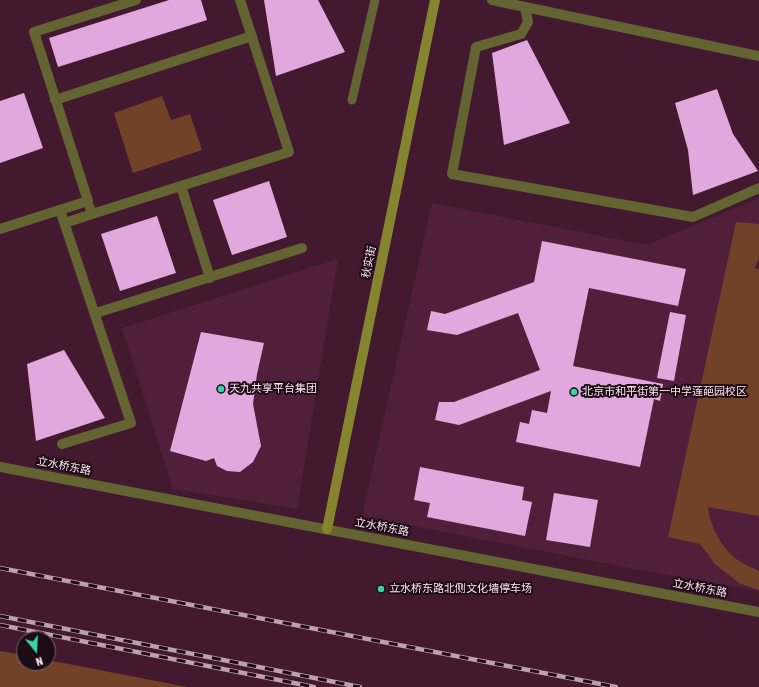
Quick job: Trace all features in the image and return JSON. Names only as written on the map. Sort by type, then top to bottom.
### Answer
[{"type":"street","points":[[92,214],[34,32],[136,0]]},
{"type":"street","points":[[65,223],[289,152],[240,0]]},
{"type":"street","name":"秋实街","points":[[327,529],[435,0]]},
{"type":"street","points":[[492,0],[510,2],[525,7],[759,56]]},
{"type":"street","points":[[525,7],[528,22],[521,34],[476,46],[452,174],[692,217],[759,188]]},
{"type":"street","points":[[56,100],[252,36]]},
{"type":"street","points":[[181,186],[210,278]]},
{"type":"street","points":[[0,229],[88,201]]},
{"type":"street","points":[[60,210],[96,314],[131,423],[62,444]]},
{"type":"street","points":[[96,314],[302,248]]},
{"type":"street","name":"立水桥东路","points":[[0,467],[759,612]]},
{"type":"lane","points":[[352,100],[375,0]]},
{"type":"shaded area","points":[[162,96],[171,120],[190,114],[202,150],[133,173],[114,113]]},
{"type":"shaded area","name":"北京市和平街第一中学莲葩园校区","points":[[759,198],[759,591],[655,573],[362,516],[432,203],[647,245]]},
{"type":"shaded area","points":[[736,222],[759,224],[759,259],[754,268],[759,269],[759,516],[708,507],[714,530],[722,544],[739,561],[759,571],[759,590],[739,583],[715,564],[700,544],[668,537]]},
{"type":"shaded area","points":[[338,259],[297,509],[173,489],[122,328]]},
{"type":"shaded area","points":[[0,651],[16,654],[16,671],[56,671],[56,662],[187,687],[0,687]]},
{"type":"building","points":[[169,0],[201,0],[207,20],[58,67],[49,38]]},
{"type":"building","points":[[264,0],[318,0],[345,52],[276,76]]},
{"type":"building","points":[[527,40],[570,123],[504,145],[492,53]]},
{"type":"building","points":[[717,89],[733,134],[758,171],[693,195],[688,150],[675,103]]},
{"type":"building","points":[[24,93],[43,148],[0,163],[0,101]]},
{"type":"building","points":[[269,181],[287,237],[232,255],[213,200]]},
{"type":"building","points":[[157,216],[176,273],[120,291],[101,234]]},
{"type":"building","points":[[542,241],[686,269],[678,306],[589,288],[573,366],[663,384],[660,401],[654,399],[640,467],[516,442],[520,422],[529,424],[532,410],[547,413],[551,391],[459,425],[435,420],[439,402],[454,402],[540,370],[518,313],[457,335],[427,330],[431,311],[445,314],[534,282]]},
{"type":"building","points":[[670,312],[686,315],[674,381],[657,378]]},
{"type":"building","name":"天九共享平台集团","points":[[201,332],[264,343],[257,374],[253,404],[261,446],[253,462],[240,472],[227,471],[217,466],[214,458],[206,461],[170,451]]},
{"type":"building","points":[[64,350],[105,418],[36,441],[27,364]]},
{"type":"building","points":[[420,467],[524,487],[522,500],[532,502],[525,536],[427,517],[430,503],[414,500]]},
{"type":"building","points":[[554,493],[598,500],[590,547],[546,540]]},
{"type":"railway","points":[[0,568],[616,687]]},
{"type":"railway","points":[[0,616],[360,687]]},
{"type":"railway","points":[[0,625],[314,687]]},
{"type":"place","name":"天九共享平台集团","points":[[221,389]]},
{"type":"place","name":"北京市和平街第一中学莲葩园校区","points":[[574,392]]},
{"type":"place","name":"立水桥东路北侧文化墙停车场","points":[[381,589]]}]
